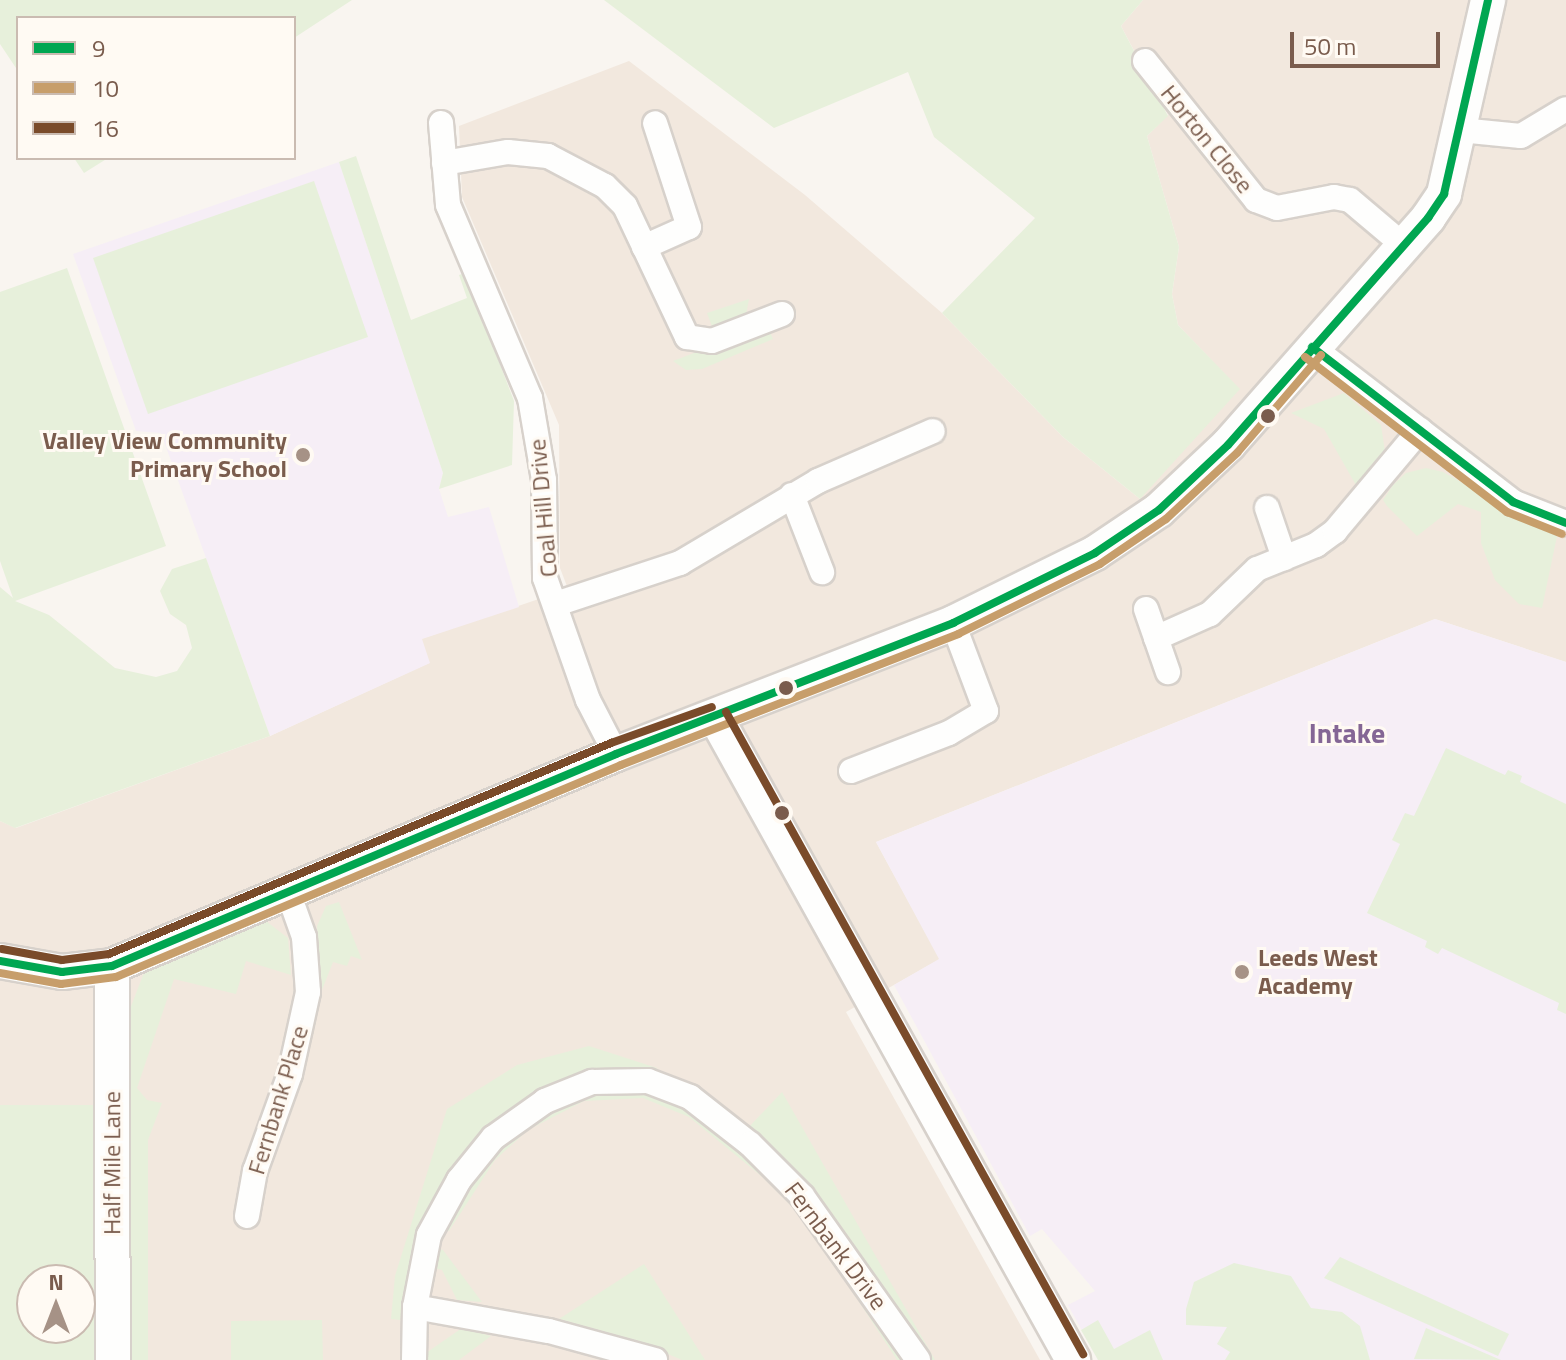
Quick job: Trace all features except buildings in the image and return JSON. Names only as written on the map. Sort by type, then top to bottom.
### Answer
[{"type":"street","points":[[0,961],[62,972],[112,966],[616,754],[716,718],[953,623],[1095,553],[1159,510],[1228,445],[1444,194],[1488,0]]},
{"type":"street","name":"Horton Close","points":[[1145,61],[1256,200],[1277,208],[1334,197],[1350,200],[1402,244]]},
{"type":"street","points":[[1460,130],[1521,136],[1566,109]]},
{"type":"street","name":"Coal Hill Drive","points":[[441,123],[448,205],[530,398],[544,480],[545,578],[588,700],[616,754]]},
{"type":"street","points":[[644,247],[689,227],[655,123]]},
{"type":"street","points":[[444,163],[508,152],[548,156],[605,186],[625,206],[687,337],[712,341],[782,314]]},
{"type":"street","points":[[1312,347],[1513,502],[1566,523]]},
{"type":"street","points":[[1156,638],[1210,614],[1239,582],[1335,531],[1420,430]]},
{"type":"street","points":[[556,604],[680,563],[792,495],[933,431]]},
{"type":"street","points":[[792,495],[822,572]]},
{"type":"street","points":[[1267,508],[1284,558]]},
{"type":"street","points":[[1146,609],[1168,672]]},
{"type":"street","points":[[851,771],[949,733],[986,711],[953,623]]},
{"type":"street","points":[[716,718],[1073,1360]]},
{"type":"street","name":"Fernbank Place","points":[[247,1216],[255,1171],[290,1074],[308,992],[304,937],[288,892]]},
{"type":"street","name":"Half Mile Lane","points":[[112,966],[113,1360]]},
{"type":"street","name":"Fernbank Drive","points":[[414,1360],[415,1307],[429,1235],[459,1180],[493,1138],[545,1101],[592,1082],[648,1081],[690,1097],[750,1144],[802,1196],[918,1360]]},
{"type":"street","points":[[415,1307],[549,1331],[655,1360]]},
{"type":"shaded area","points":[[1143,0],[1566,0],[1566,662],[1435,619],[876,842],[940,959],[846,1012],[1040,1360],[136,1360],[131,1105],[0,1105],[0,821],[16,828],[270,736],[429,663],[421,639],[568,589],[560,568],[559,425],[462,197],[459,126],[629,61],[805,195],[942,313],[1063,437],[1140,499],[1147,391],[1239,389],[1178,325],[1172,294],[1179,247],[1147,136],[1168,115],[1121,26]]},
{"type":"shaded area","name":"Valley View Community Primary School","points":[[339,162],[443,473],[439,489],[448,517],[489,507],[519,607],[422,639],[430,663],[270,736],[161,433],[136,431],[73,254]]},
{"type":"shaded area","name":"Leeds West Academy","points":[[1435,619],[1566,662],[1566,1360],[1098,1360],[1068,1305],[1095,1291],[1042,1229],[1030,1236],[894,985],[939,959],[876,842]]},
{"type":"green space","points":[[0,0],[352,0],[296,37],[296,16],[16,16],[16,68],[0,44]]},
{"type":"green space","points":[[604,0],[1143,0],[1121,26],[1168,116],[1147,136],[1179,247],[1172,294],[1178,325],[1240,389],[1140,499],[1063,437],[942,313],[1035,218],[934,137],[908,72],[774,128]]},
{"type":"green space","points":[[356,156],[411,320],[467,298],[459,275],[465,273],[514,401],[512,465],[439,489],[443,473],[339,162]]},
{"type":"green space","points":[[75,160],[105,160],[84,173]]},
{"type":"green space","points":[[314,181],[368,337],[148,414],[93,258]]},
{"type":"green space","points":[[67,268],[166,546],[15,601],[49,615],[115,668],[156,677],[177,671],[192,648],[186,625],[170,614],[160,591],[172,569],[206,558],[270,736],[15,828],[0,821],[0,587],[13,598],[0,561],[0,292]]},
{"type":"green space","points":[[749,299],[746,315],[713,329],[707,313]]},
{"type":"green space","points":[[767,325],[773,339],[702,369],[686,370],[673,361]]},
{"type":"green space","points":[[1344,393],[1381,425],[1385,452],[1357,487],[1324,429],[1291,413]]},
{"type":"green space","points":[[1426,468],[1443,472],[1557,536],[1542,608],[1519,604],[1495,580],[1481,543],[1481,512],[1458,504],[1417,536],[1387,506],[1383,500],[1393,485],[1406,473]]},
{"type":"green space","points":[[1446,748],[1505,775],[1508,770],[1522,776],[1520,782],[1566,804],[1566,1014],[1557,1010],[1559,1003],[1442,948],[1438,954],[1425,947],[1427,941],[1367,913],[1400,844],[1392,840],[1405,813],[1414,816]]},
{"type":"green space","points":[[339,902],[362,960],[351,956],[347,966],[333,962],[322,990],[317,926],[326,906]]},
{"type":"green space","points":[[262,918],[288,938],[291,975],[246,961],[236,994],[174,979],[137,1088],[147,1100],[162,1103],[148,1140],[148,1360],[122,1360],[130,1009],[145,970]]},
{"type":"green space","points":[[589,1046],[657,1068],[656,1073],[617,1067],[574,1077],[504,1115],[473,1144],[442,1185],[421,1227],[400,1320],[391,1319],[395,1276],[447,1109],[517,1065]]},
{"type":"green space","points":[[605,1091],[655,1094],[712,1123],[794,1201],[906,1360],[897,1360],[809,1225],[771,1184],[689,1117],[643,1098],[584,1101],[528,1130],[495,1160],[449,1231],[443,1228],[459,1199],[519,1129],[571,1099]]},
{"type":"green space","points":[[782,1092],[935,1360],[925,1360],[870,1268],[841,1230],[747,1129]]},
{"type":"green space","points":[[0,1105],[94,1105],[94,1264],[16,1264],[16,1344],[94,1344],[94,1360],[0,1360]]},
{"type":"green space","points":[[435,1248],[443,1250],[482,1302],[457,1300],[442,1270],[430,1267]]},
{"type":"green space","points":[[1340,1257],[1509,1334],[1498,1356],[1324,1278]]},
{"type":"green space","points":[[1234,1263],[1291,1276],[1311,1308],[1342,1312],[1360,1326],[1370,1360],[1225,1360],[1230,1352],[1235,1355],[1217,1344],[1227,1327],[1186,1325],[1186,1309],[1194,1282]]},
{"type":"green space","points":[[644,1264],[705,1360],[682,1360],[635,1340],[559,1319]]},
{"type":"green space","points":[[322,1320],[323,1360],[231,1360],[231,1321]]},
{"type":"green space","points":[[1098,1320],[1114,1349],[1150,1330],[1163,1360],[1098,1360],[1081,1330]]},
{"type":"green space","points":[[462,1328],[491,1336],[459,1360],[427,1360],[426,1353]]},
{"type":"green space","points":[[1426,1328],[1501,1360],[1414,1359]]},
{"type":"transit line","name":"9","points":[[0,961],[62,972],[112,966],[616,754],[953,623],[1095,553],[1159,510],[1228,445],[1428,218],[1444,194],[1488,0]]},
{"type":"transit line","name":"9","points":[[1312,347],[1513,502],[1566,523]]},
{"type":"transit line","name":"10","points":[[0,973],[61,984],[116,977],[621,765],[958,634],[1100,564],[1166,519],[1237,453],[1321,355]]},
{"type":"transit line","name":"10","points":[[1305,357],[1507,512],[1562,534]]},
{"type":"transit line","name":"16","points":[[2,949],[62,960],[109,954],[611,743],[712,707]]},
{"type":"transit line","name":"16","points":[[726,712],[1083,1354]]},
{"type":"place","name":"Valley View Community Primary School","points":[[303,455]]},
{"type":"place","name":"Leeds West Academy","points":[[1242,972]]},
{"type":"district","name":"Intake","points":[[1347,733]]}]
